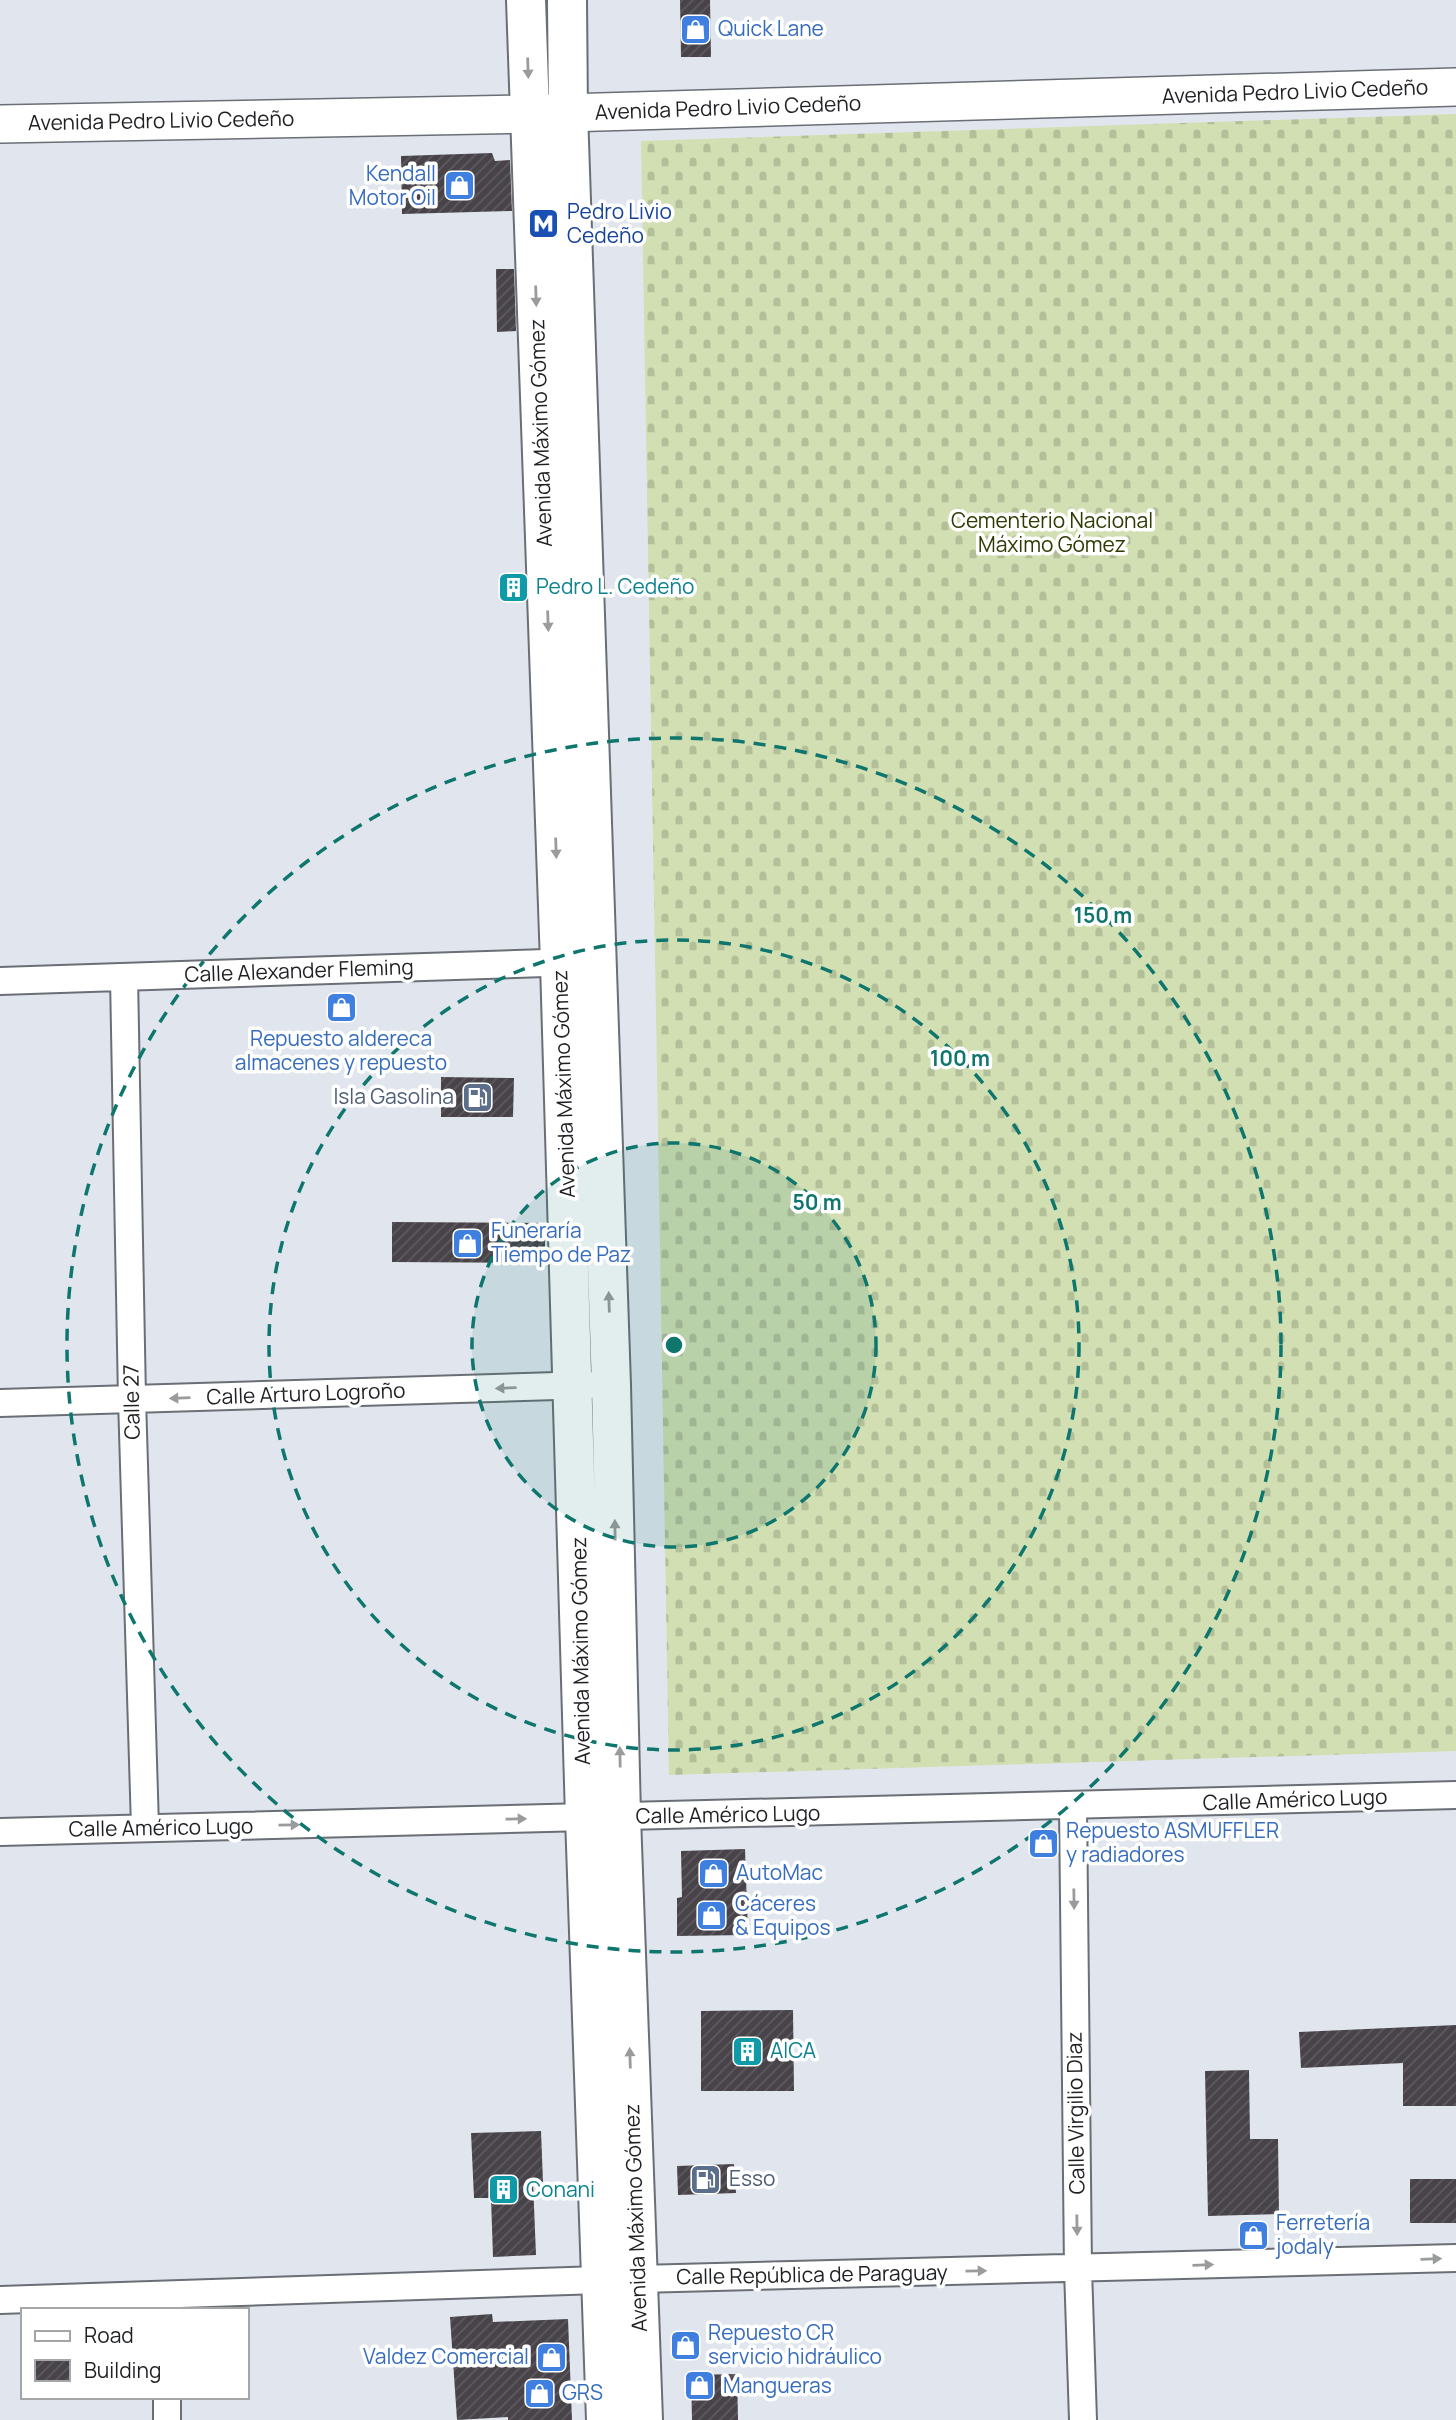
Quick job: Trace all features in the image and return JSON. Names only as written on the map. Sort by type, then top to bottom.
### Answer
[{"type":"main road","name":"Avenida Máximo Gómez","points":[[526,0],[574,1386],[638,2279],[643,2420]]},
{"type":"main road","name":"Avenida Máximo Gómez","points":[[567,0],[568,112],[611,1385],[603,1817],[600,2280],[606,2420]]},
{"type":"main road","name":"Avenida Pedro Livio Cedeño","points":[[0,124],[530,114],[1456,87]]},
{"type":"street","name":"Calle Alexander Fleming","points":[[0,981],[597,961]]},
{"type":"street","name":"Calle 27","points":[[124,977],[132,1399],[145,1827]]},
{"type":"street","name":"Calle Arturo Logroño","points":[[0,1403],[611,1385]]},
{"type":"street","name":"Calle Américo Lugo","points":[[0,1832],[1456,1796]]},
{"type":"street","name":"Calle Virgilio Diaz","points":[[1073,1807],[1078,2269],[1083,2420]]},
{"type":"street","name":"Calle República de Paraguay","points":[[0,2300],[166,2303],[600,2280],[1456,2259]]},
{"type":"street","points":[[167,2399],[167,2420]]},
{"type":"green space","name":"Cementerio Nacional Máximo Gómez","points":[[1456,114],[1456,1751],[669,1775],[641,141]]},
{"type":"building","name":"Quick Lane","points":[[680,0],[710,0],[711,57],[681,57]]},
{"type":"building","name":"Kendall Motor Oil","points":[[492,153],[495,161],[510,160],[512,211],[402,214],[401,156]]},
{"type":"building","name":"Pedro Livio Cedeño","points":[[496,269],[514,269],[516,331],[497,332]]},
{"type":"building","name":"Isla Gasolina","points":[[441,1077],[514,1078],[513,1117],[441,1117]]},
{"type":"building","name":"Funeraría Tiempo de Paz","points":[[392,1222],[545,1223],[545,1263],[392,1262]]},
{"type":"building","points":[[745,1849],[748,1935],[677,1936],[677,1898],[682,1897],[681,1851]]},
{"type":"building","name":"AICA","points":[[793,2010],[794,2091],[701,2091],[701,2011]]},
{"type":"building","points":[[1456,2025],[1456,2106],[1403,2106],[1403,2063],[1301,2068],[1299,2032]]},
{"type":"building","points":[[1249,2070],[1250,2139],[1278,2139],[1279,2214],[1208,2216],[1205,2071]]},
{"type":"building","name":"Conani","points":[[541,2131],[543,2182],[533,2182],[536,2255],[493,2257],[491,2198],[474,2198],[471,2133]]},
{"type":"building","name":"Esso","points":[[734,2164],[736,2193],[678,2195],[677,2166]]},
{"type":"building","points":[[1410,2179],[1456,2179],[1456,2223],[1410,2223]]},
{"type":"building","points":[[492,2314],[493,2322],[568,2319],[572,2420],[508,2420],[508,2417],[457,2420],[450,2317]]},
{"type":"building","points":[[737,2374],[738,2420],[692,2420],[691,2375]]},
{"type":"place","name":"Quick Lane","points":[[695,29]]},
{"type":"place","name":"Kendall Motor Oil","points":[[459,186]]},
{"type":"place","name":"Pedro Livio Cedeño","points":[[544,224]]},
{"type":"place","name":"Pedro L. Cedeño","points":[[513,587]]},
{"type":"place","name":"Repuesto aldereca almacenes y repuesto","points":[[341,1007]]},
{"type":"place","name":"Isla Gasolina","points":[[477,1097]]},
{"type":"place","name":"Funeraría Tiempo de Paz","points":[[468,1243]]},
{"type":"place","name":"Repuesto ASMUFFLER y radiadores","points":[[1043,1843]]},
{"type":"place","name":"AutoMac","points":[[713,1873]]},
{"type":"place","name":"Cáceres & Equipos","points":[[712,1916]]},
{"type":"place","name":"AICA","points":[[747,2051]]},
{"type":"place","name":"Esso","points":[[706,2179]]},
{"type":"place","name":"Conani","points":[[503,2190]]},
{"type":"place","name":"Ferretería jodaly","points":[[1253,2235]]},
{"type":"place","name":"Repuesto CR servicio hidráulico","points":[[685,2345]]},
{"type":"place","name":"Valdez Comercial","points":[[552,2357]]},
{"type":"place","name":"Mangueras","points":[[700,2386]]},
{"type":"place","name":"GRS","points":[[539,2393]]}]
